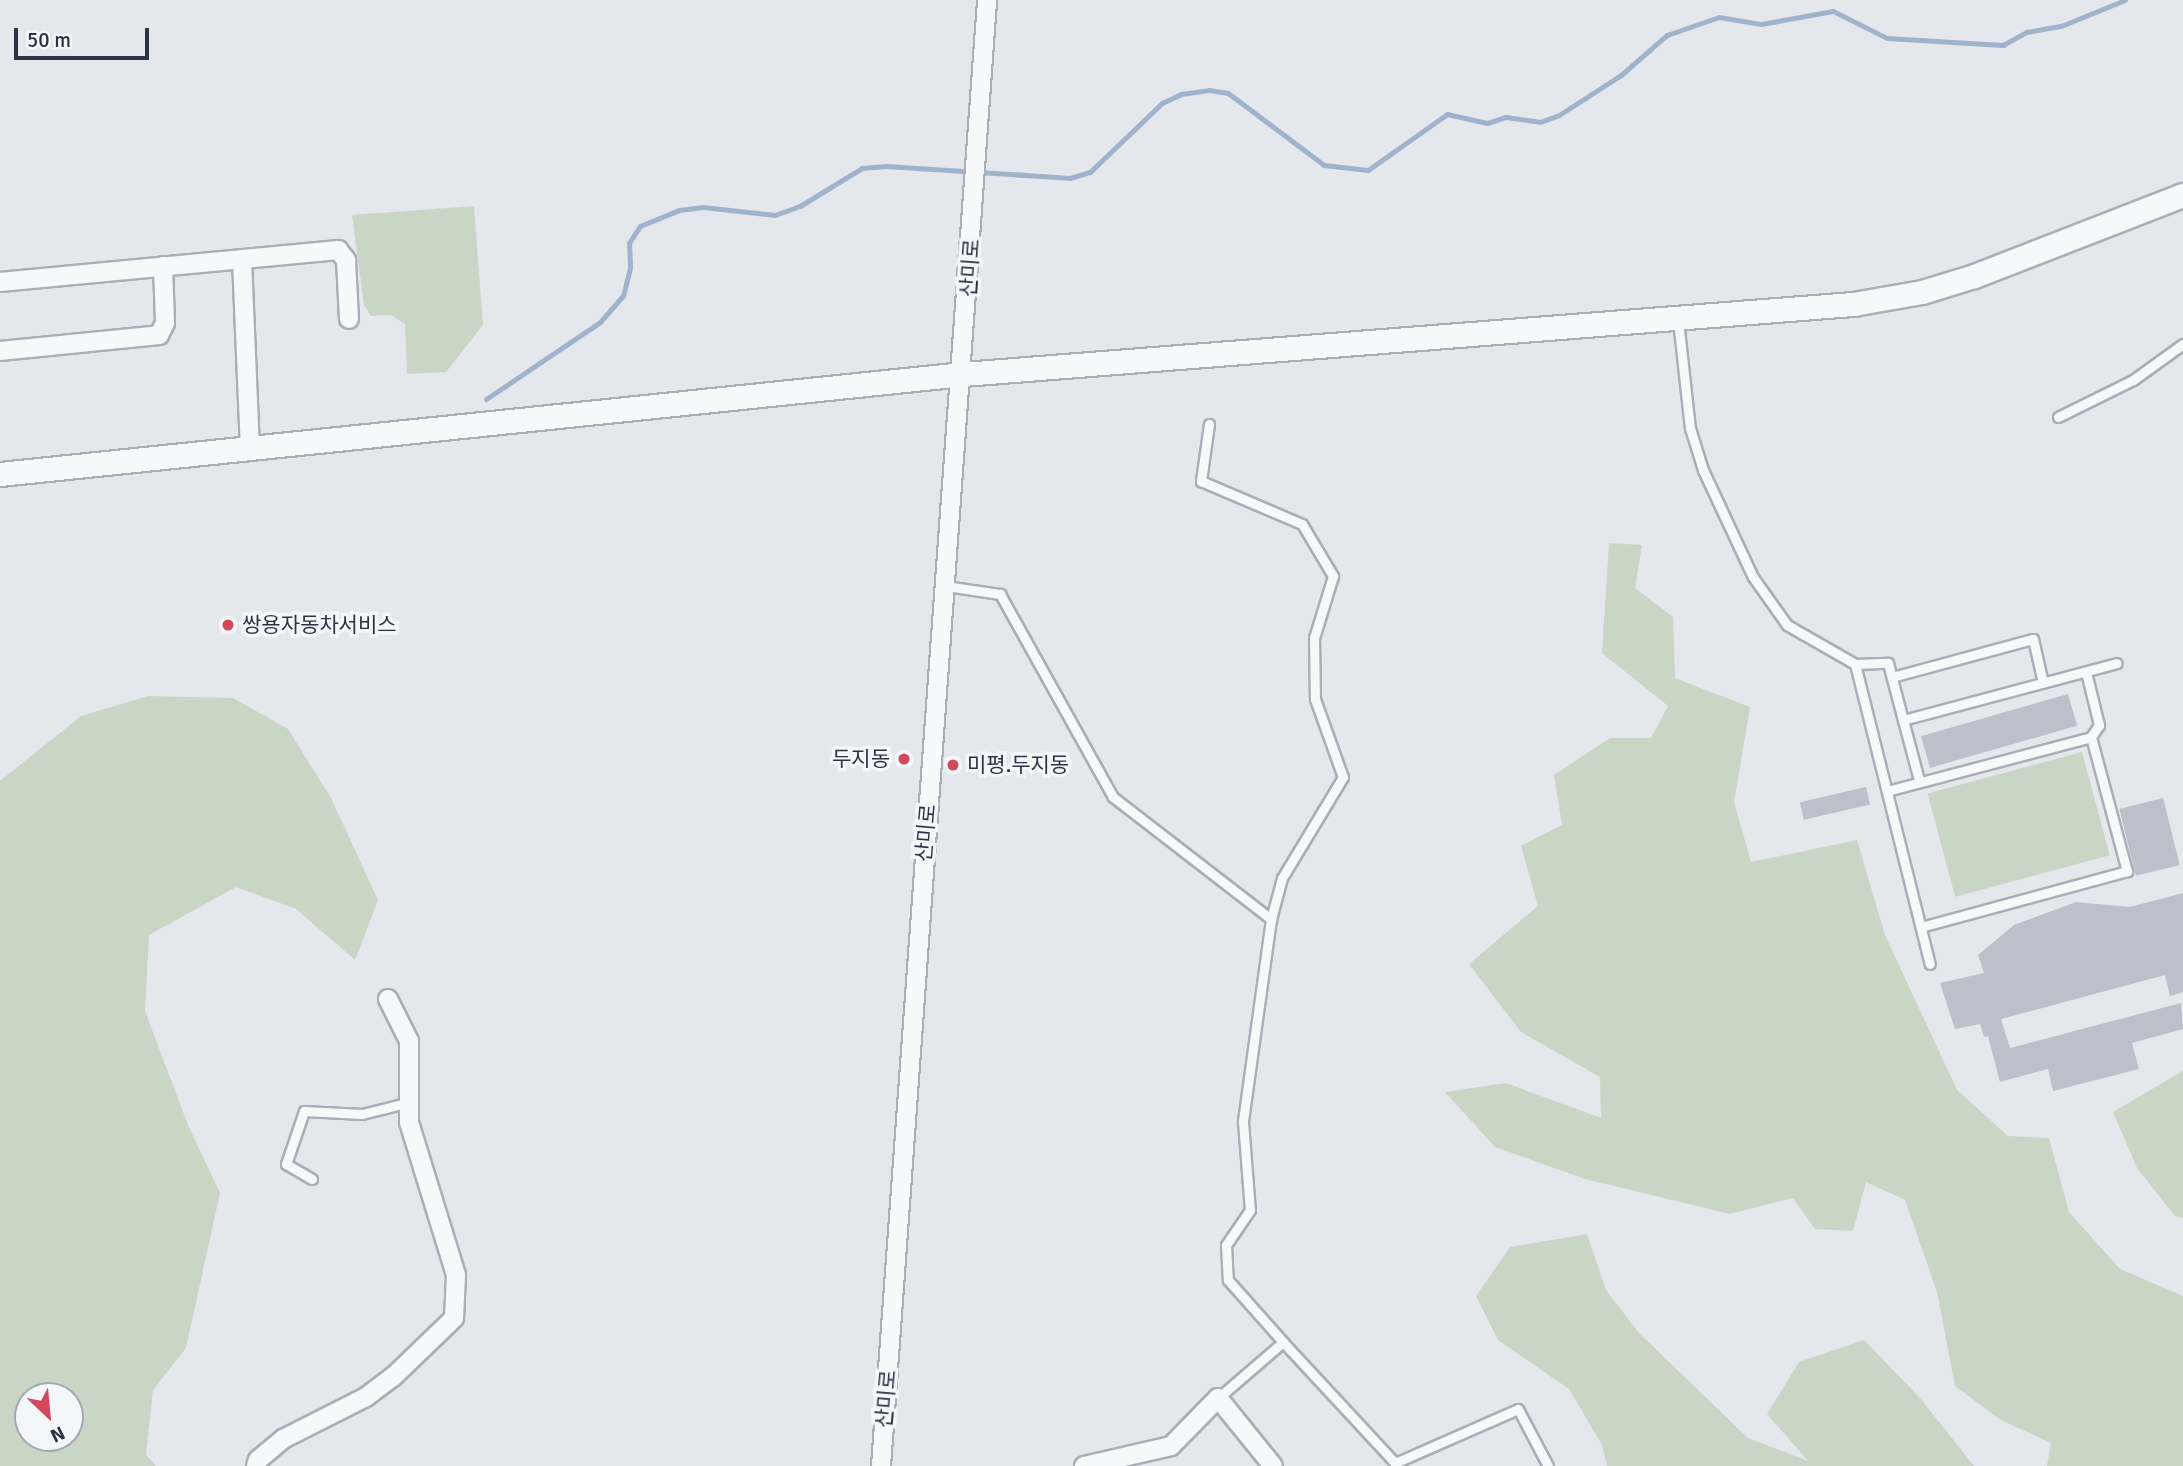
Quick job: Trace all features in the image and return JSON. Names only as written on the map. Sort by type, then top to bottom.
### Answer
[{"type":"street","name":"산미로","points":[[881,1466],[963,374],[987,0]]},
{"type":"street","points":[[0,474],[963,374],[1853,304],[1922,292],[2183,195]]},
{"type":"street","points":[[0,282],[329,250],[344,253],[349,319]]},
{"type":"street","points":[[242,258],[250,448]]},
{"type":"street","points":[[0,351],[159,335],[165,323],[163,265]]},
{"type":"street","points":[[256,1466],[283,1439],[366,1396],[393,1377],[454,1318],[456,1275],[410,1122],[409,1041],[388,999]]},
{"type":"street","points":[[1084,1466],[1171,1446],[1218,1398],[1273,1466]]},
{"type":"lane","points":[[1678,318],[1690,428],[1703,470],[1753,577],[1787,625],[1855,664],[1888,663],[1919,780]]},
{"type":"lane","points":[[2058,416],[2133,380],[2181,349]]},
{"type":"lane","points":[[1209,424],[1201,481],[1302,524],[1333,576],[1314,638],[1315,699],[1343,777],[1282,878],[1271,919],[1243,1122],[1250,1210],[1226,1245],[1228,1280],[1395,1463],[1518,1409],[1548,1466]]},
{"type":"lane","points":[[946,586],[1000,594],[1113,797],[1271,919]]},
{"type":"lane","points":[[1892,677],[2033,639],[2043,683]]},
{"type":"lane","points":[[1903,720],[2118,663]]},
{"type":"lane","points":[[1855,664],[1930,964]]},
{"type":"lane","points":[[1886,790],[2091,737],[2099,725],[2086,672]]},
{"type":"lane","points":[[1921,927],[2127,871],[2091,737]]},
{"type":"lane","points":[[312,1179],[286,1164],[304,1111],[362,1114],[410,1102]]},
{"type":"lane","points":[[1218,1398],[1283,1342]]},
{"type":"green space","points":[[474,206],[483,325],[446,372],[407,374],[405,324],[391,315],[371,316],[364,305],[352,215]]},
{"type":"green space","points":[[1609,543],[1642,545],[1635,588],[1673,617],[1675,678],[1750,707],[1734,802],[1751,862],[1857,840],[1885,935],[1957,1090],[2008,1136],[2049,1138],[2069,1212],[2120,1269],[2183,1296],[2183,1466],[2047,1466],[2051,1443],[2001,1420],[1955,1386],[1937,1292],[1905,1200],[1866,1182],[1853,1231],[1815,1229],[1793,1198],[1730,1214],[1585,1179],[1495,1147],[1445,1092],[1506,1083],[1601,1118],[1600,1077],[1521,1032],[1469,964],[1538,906],[1521,846],[1562,825],[1554,775],[1610,738],[1651,738],[1668,706],[1602,653]]},
{"type":"green space","points":[[148,696],[233,698],[288,729],[331,798],[378,900],[355,960],[296,909],[236,887],[149,935],[145,1011],[188,1125],[220,1193],[186,1348],[153,1390],[146,1455],[156,1466],[0,1466],[0,781],[81,716]]},
{"type":"green space","points":[[2082,752],[2110,855],[1955,897],[1927,793]]},
{"type":"green space","points":[[2183,1071],[2183,1218],[2175,1216],[2137,1168],[2113,1112]]},
{"type":"green space","points":[[1587,1234],[1606,1290],[1639,1333],[1748,1438],[1808,1461],[1767,1414],[1799,1362],[1864,1340],[1920,1398],[1974,1466],[1607,1466],[1602,1445],[1569,1389],[1498,1340],[1476,1296],[1510,1247]]},
{"type":"building","points":[[2068,694],[2077,726],[1930,768],[1921,736]]},
{"type":"building","points":[[1866,787],[1870,805],[1804,820],[1800,802]]},
{"type":"building","points":[[2163,798],[2180,865],[2136,876],[2119,809]]},
{"type":"building","points":[[2183,893],[2183,992],[2170,996],[2165,975],[2001,1019],[2010,1048],[2181,1003],[2183,1029],[2132,1043],[2139,1069],[2053,1091],[2048,1069],[2000,1082],[1988,1036],[1984,1037],[1980,1024],[1955,1029],[1940,983],[1984,973],[1978,955],[2014,925],[2076,902],[2130,907]]},
{"type":"waterway","points":[[486,399],[600,322],[623,296],[630,267],[629,243],[640,226],[679,210],[703,207],[775,215],[800,206],[862,168],[886,166],[1070,178],[1090,172],[1162,103],[1181,94],[1209,90],[1228,93],[1324,165],[1368,170],[1447,114],[1487,123],[1506,117],[1540,122],[1559,115],[1621,75],[1667,35],[1719,17],[1761,24],[1833,11],[1887,38],[2003,45],[2026,32],[2061,26],[2125,0]]},
{"type":"place","name":"쌍용자동차서비스","points":[[228,625]]},
{"type":"place","name":"두지동","points":[[904,759]]},
{"type":"place","name":"미평.두지동","points":[[953,765]]}]
